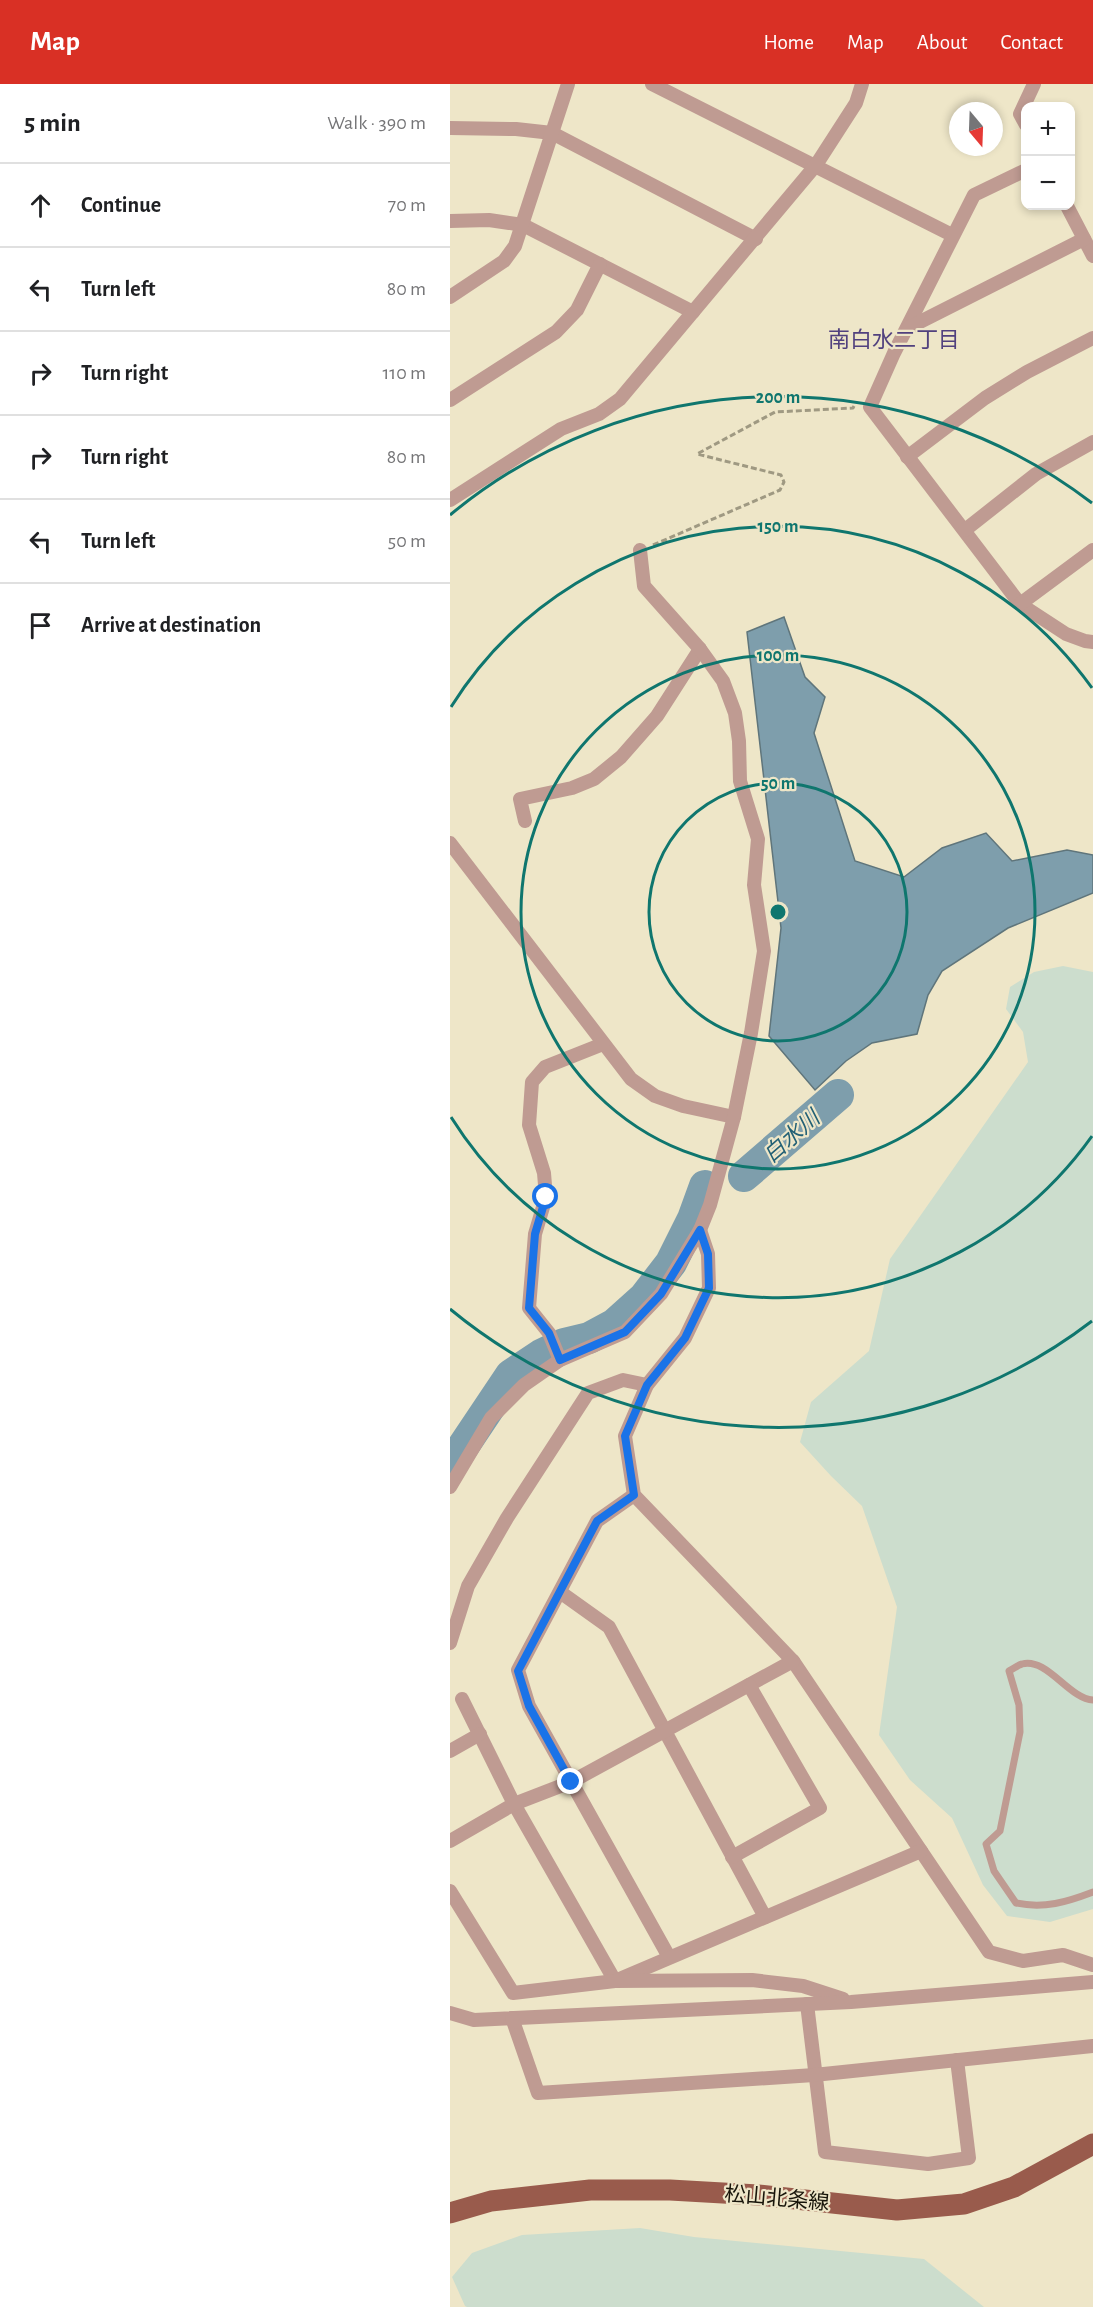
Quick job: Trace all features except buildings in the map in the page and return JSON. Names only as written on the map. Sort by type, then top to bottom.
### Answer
[{"type":"main road","name":"松山北条線","points":[[450,2213],[491,2201],[590,2190],[670,2190],[758,2195],[897,2210],[964,2204],[1014,2187],[1093,2144]]},
{"type":"street","points":[[450,297],[504,261],[515,246],[568,84]]},
{"type":"street","points":[[652,84],[952,235]]},
{"type":"street","points":[[450,500],[561,429],[599,414],[620,399],[816,165],[856,103],[862,84]]},
{"type":"street","points":[[1026,102],[1034,84]]},
{"type":"street","points":[[450,128],[492,128],[552,133],[756,239]]},
{"type":"street","points":[[1021,172],[974,195],[952,235],[870,407],[1020,604],[1066,634],[1093,642]]},
{"type":"street","points":[[1068,210],[1093,256]]},
{"type":"street","points":[[450,221],[489,220],[523,225],[693,312]]},
{"type":"street","points":[[908,328],[1084,239]]},
{"type":"street","points":[[450,400],[556,332],[577,310],[600,264]]},
{"type":"street","points":[[906,457],[986,398],[1027,372],[1093,338]]},
{"type":"street","points":[[965,530],[1036,474],[1093,442]]},
{"type":"street","points":[[450,1487],[491,1418],[524,1385],[560,1360],[625,1332],[661,1294],[700,1230],[710,1205],[734,1117],[764,951],[754,885],[758,840],[740,781],[739,741],[735,713],[723,681],[700,649],[644,586],[640,550]]},
{"type":"street","points":[[1020,604],[1093,550]]},
{"type":"street","points":[[525,821],[520,800],[572,788],[594,779],[621,757],[657,716],[700,649]]},
{"type":"street","points":[[450,843],[631,1079],[655,1096],[683,1106],[734,1117]]},
{"type":"street","points":[[560,1360],[549,1333],[529,1308],[535,1234],[546,1197],[544,1173],[529,1125],[532,1082],[545,1067],[603,1044]]},
{"type":"street","points":[[700,1230],[708,1254],[709,1288],[685,1338],[647,1385],[625,1436],[634,1495],[793,1661],[989,1952],[1023,1961],[1063,1955],[1093,1965]]},
{"type":"street","points":[[450,1643],[468,1586],[507,1518],[588,1393],[623,1380],[647,1385]]},
{"type":"street","points":[[634,1495],[597,1521],[518,1671],[529,1706],[669,1957]]},
{"type":"street","points":[[560,1592],[609,1627],[765,1917]]},
{"type":"street","points":[[450,1841],[514,1804],[571,1782],[793,1661]]},
{"type":"street","points":[[732,1857],[820,1808],[749,1685]]},
{"type":"street","points":[[462,1699],[514,1804],[615,1981]]},
{"type":"street","points":[[450,1751],[480,1734]]},
{"type":"street","points":[[615,1981],[921,1851]]},
{"type":"street","points":[[450,1891],[513,1993],[615,1981],[752,1980],[803,1986],[851,2002]]},
{"type":"street","points":[[450,2013],[474,2020],[851,2002],[1093,1982]]},
{"type":"street","points":[[807,2004],[825,2152],[928,2164],[969,2158],[957,2060]]},
{"type":"street","points":[[512,2018],[538,2092],[814,2075],[1093,2046]]},
{"type":"lane","points":[[1093,1700],[1088,1700],[1074,1692],[1037,1665],[1023,1663],[1010,1671],[1019,1705],[1020,1732],[1000,1831],[986,1844],[994,1871],[1016,1903],[1049,1906],[1093,1892]]},
{"type":"path","points":[[640,550],[780,490],[784,482],[781,475],[697,454],[775,412],[853,408],[857,399]]},
{"type":"green space","points":[[1063,966],[1093,972],[1093,1909],[1050,1922],[1007,1916],[983,1885],[952,1818],[910,1780],[879,1735],[897,1607],[862,1506],[800,1442],[811,1402],[869,1351],[890,1259],[1028,1062],[1023,1032],[1006,1009],[1010,987],[1034,972]]},
{"type":"green space","points":[[640,2228],[694,2237],[924,2259],[984,2307],[467,2307],[452,2277],[472,2253],[522,2235]]},
{"type":"water","points":[[784,617],[805,677],[825,697],[814,733],[855,861],[904,877],[942,848],[986,833],[1012,861],[1067,850],[1093,855],[1093,893],[1008,928],[942,971],[928,995],[917,1034],[872,1043],[846,1061],[815,1090],[769,1036],[781,928],[747,632]]},
{"type":"waterway","name":"白水川","points":[[744,1176],[838,1095]]},
{"type":"waterway","name":"白水川","points":[[450,1466],[511,1375],[541,1355],[564,1344],[589,1338],[615,1324],[644,1298],[671,1263],[693,1219],[705,1186]]},
{"type":"district","name":"南白水二丁目","points":[[894,339]]},
{"type":"route","points":[[546,1197],[535,1234],[529,1308],[549,1333],[560,1360],[625,1332],[661,1294],[700,1230],[708,1254],[709,1288],[685,1338],[647,1385],[625,1436],[634,1495],[597,1521],[518,1671],[529,1706],[571,1782]]}]
